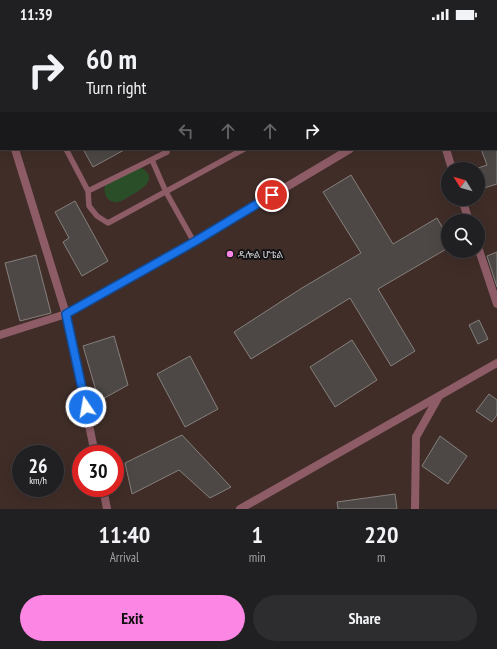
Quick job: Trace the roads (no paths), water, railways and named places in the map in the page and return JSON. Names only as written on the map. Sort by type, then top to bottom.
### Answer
[{"type":"street","points":[[15,150],[66,314],[94,445]]},
{"type":"street","points":[[0,335],[66,314],[194,242],[348,150]]},
{"type":"street","points":[[446,150],[450,162]]},
{"type":"street","points":[[482,258],[497,304]]},
{"type":"street","points":[[240,509],[497,363]]},
{"type":"street","points":[[415,509],[416,437],[438,397]]},
{"type":"street","points":[[105,497],[107,509]]},
{"type":"lane","points":[[67,150],[88,191],[89,206],[97,216],[108,223],[242,150]]},
{"type":"lane","points":[[88,191],[152,160],[167,152],[167,150]]},
{"type":"lane","points":[[152,160],[166,192],[194,242]]},
{"type":"place","name":"ዳሎል ሆቴል","points":[[230,254]]}]
